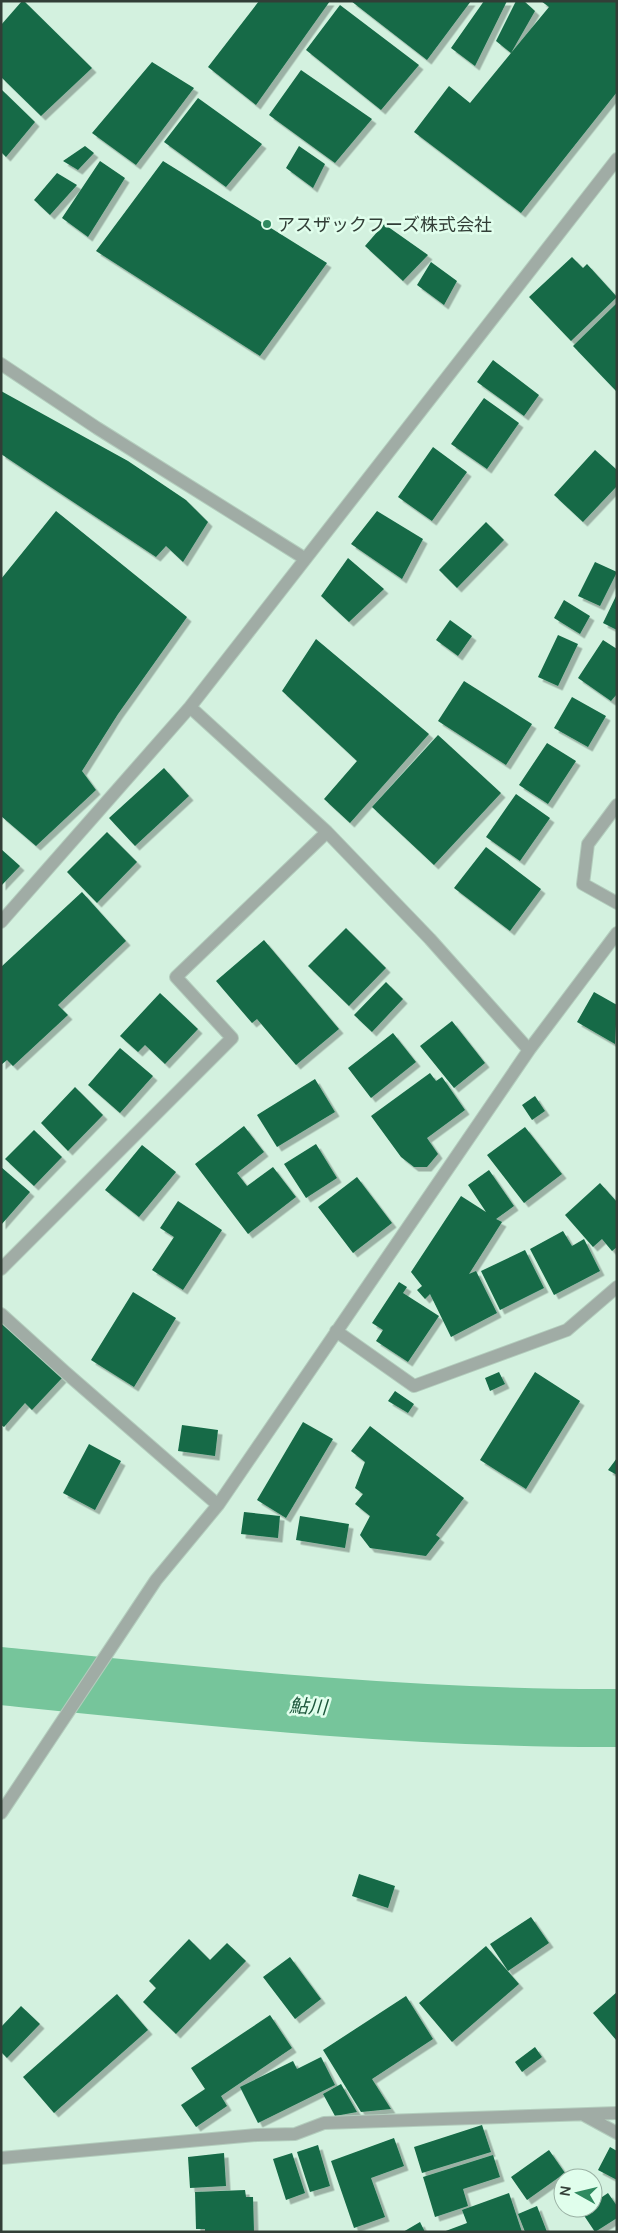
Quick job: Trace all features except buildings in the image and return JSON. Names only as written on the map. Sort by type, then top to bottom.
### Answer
[{"type":"street","points":[[1,922],[190,707],[304,558],[617,159]]},
{"type":"street","points":[[1,364],[97,428],[304,558]]},
{"type":"street","points":[[190,707],[327,832],[430,939],[529,1050]]},
{"type":"street","points":[[617,805],[588,844],[583,884],[617,903]]},
{"type":"street","points":[[1,1269],[232,1038],[176,977],[327,832]]},
{"type":"street","points":[[1,1812],[156,1580],[218,1505],[529,1050],[617,933]]},
{"type":"street","points":[[336,1331],[414,1386],[567,1330],[617,1287]]},
{"type":"street","points":[[1,1314],[218,1505]]},
{"type":"street","points":[[1,2158],[257,2135],[295,2134],[324,2123],[617,2113]]},
{"type":"street","points":[[584,2115],[617,2133]]},
{"type":"waterway","name":"鮎川","points":[[1,1676],[155,1692],[386,1711],[463,1715],[617,1718]]},
{"type":"place","name":"アスザックフーズ株式会社","points":[[267,224]]}]
